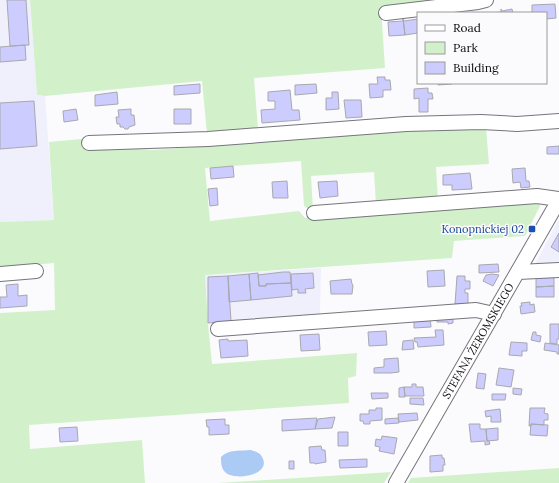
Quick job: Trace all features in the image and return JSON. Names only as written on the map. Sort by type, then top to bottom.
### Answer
[{"type":"street","points":[[386,12],[486,0]]},
{"type":"street","points":[[89,143],[208,139],[406,124],[481,122],[517,124],[559,121]]},
{"type":"street","points":[[314,213],[537,196],[559,199]]},
{"type":"street","name":"STEFANA ŻEROMSKIEGO","points":[[396,483],[559,199]]},
{"type":"street","points":[[518,272],[559,270]]},
{"type":"street","points":[[0,274],[36,271]]},
{"type":"street","points":[[218,329],[476,310],[494,314]]},
{"type":"shaded area","points":[[0,0],[30,0],[37,95],[45,96],[54,220],[0,222]]},
{"type":"shaded area","points":[[559,219],[559,265],[534,266]]},
{"type":"shaded area","points":[[321,268],[320,317],[232,323],[208,323],[205,275]]},
{"type":"green space","points":[[30,0],[472,0],[381,8],[385,68],[254,78],[258,129],[207,134],[202,81],[45,96],[37,95]]},
{"type":"green space","points":[[486,127],[489,164],[436,167],[438,200],[376,205],[374,172],[311,176],[313,209],[304,206],[301,161],[205,168],[210,221],[299,211],[305,218],[538,201],[540,206],[525,236],[454,241],[452,258],[205,275],[212,364],[357,353],[356,376],[348,378],[349,403],[29,425],[30,449],[142,440],[145,483],[0,483],[0,313],[55,310],[54,263],[0,268],[0,222],[54,220],[49,142],[81,139],[88,146],[153,150]]},
{"type":"green space","points":[[559,468],[559,483],[408,483],[411,478]]},
{"type":"green space","points":[[391,472],[384,483],[218,483]]},
{"type":"water","points":[[251,450],[261,455],[264,465],[261,469],[256,473],[242,476],[229,475],[225,472],[221,457],[224,454],[235,451]]},
{"type":"building","points":[[7,0],[26,0],[29,45],[10,46]]},
{"type":"building","points":[[555,4],[556,18],[547,19],[547,12],[532,12],[532,5]]},
{"type":"building","points":[[501,9],[502,11],[512,9],[513,12],[501,12]]},
{"type":"building","points":[[403,18],[404,21],[417,19],[417,33],[405,35]]},
{"type":"building","points":[[403,18],[405,35],[389,36],[388,22],[403,21]]},
{"type":"building","points":[[25,45],[26,60],[0,62],[0,47]]},
{"type":"building","points":[[377,77],[385,77],[385,80],[390,80],[391,90],[383,90],[383,97],[370,98],[369,84],[378,84]]},
{"type":"building","points":[[200,84],[200,93],[174,95],[174,86]]},
{"type":"building","points":[[316,84],[317,93],[295,95],[295,85]]},
{"type":"building","points":[[428,88],[428,93],[432,93],[433,99],[428,99],[428,112],[419,112],[419,98],[414,99],[414,89]]},
{"type":"building","points":[[290,90],[292,110],[299,110],[300,120],[262,123],[261,110],[275,109],[275,101],[268,101],[268,92]]},
{"type":"building","points":[[117,92],[118,104],[95,106],[95,95]]},
{"type":"building","points":[[332,92],[338,92],[339,109],[326,110],[326,98],[332,98]]},
{"type":"building","points":[[344,100],[361,100],[362,117],[346,118]]},
{"type":"building","points":[[34,101],[37,146],[0,149],[0,103]]},
{"type":"building","points":[[76,109],[78,120],[64,122],[63,111]]},
{"type":"building","points":[[131,109],[131,115],[134,115],[135,125],[129,127],[128,129],[120,127],[120,124],[117,124],[116,117],[119,117],[118,110]]},
{"type":"building","points":[[174,109],[191,109],[191,124],[174,124]]},
{"type":"building","points":[[559,146],[559,154],[547,154],[547,147]]},
{"type":"building","points":[[233,166],[234,177],[211,179],[210,168]]},
{"type":"building","points":[[525,168],[526,181],[529,181],[530,187],[521,188],[520,182],[513,183],[512,169]]},
{"type":"building","points":[[470,173],[472,189],[452,190],[452,185],[443,185],[443,175]]},
{"type":"building","points":[[287,181],[288,198],[273,198],[272,182]]},
{"type":"building","points":[[337,181],[338,196],[320,198],[318,182]]},
{"type":"building","points":[[217,188],[218,205],[210,206],[208,189]]},
{"type":"building","points":[[559,233],[559,252],[551,247]]},
{"type":"building","points":[[498,264],[499,272],[479,273],[479,265]]},
{"type":"building","points":[[444,270],[445,286],[428,287],[427,271]]},
{"type":"building","points":[[290,272],[291,283],[266,284],[266,286],[259,286],[258,275]]},
{"type":"building","points":[[258,273],[259,286],[266,286],[266,284],[291,283],[292,296],[251,300],[249,274]]},
{"type":"building","points":[[313,273],[314,288],[305,289],[306,293],[298,293],[298,289],[292,290],[291,274]]},
{"type":"building","points":[[249,274],[251,300],[229,302],[228,276]]},
{"type":"building","points":[[486,275],[499,275],[493,286],[483,281]]},
{"type":"building","points":[[228,276],[231,321],[208,323],[208,277]]},
{"type":"building","points":[[457,276],[465,276],[465,281],[470,281],[470,289],[465,289],[465,293],[468,293],[468,304],[455,304]]},
{"type":"building","points":[[536,276],[554,276],[554,286],[536,287]]},
{"type":"building","points":[[351,279],[353,285],[352,294],[331,294],[330,281]]},
{"type":"building","points":[[18,284],[18,296],[27,295],[27,306],[0,308],[0,297],[7,297],[6,285]]},
{"type":"building","points":[[554,286],[554,297],[536,297],[536,287]]},
{"type":"building","points":[[530,302],[530,305],[534,304],[535,312],[521,314],[521,303]]},
{"type":"building","points":[[453,315],[453,323],[448,324],[448,322],[437,322],[436,316]]},
{"type":"building","points":[[430,316],[431,327],[414,328],[414,317]]},
{"type":"building","points":[[550,324],[559,324],[559,339],[557,339],[557,344],[550,343]]},
{"type":"building","points":[[435,330],[443,330],[444,345],[418,347],[414,338],[436,337]]},
{"type":"building","points":[[386,331],[387,345],[369,346],[368,332]]},
{"type":"building","points":[[533,332],[536,332],[536,335],[541,336],[540,342],[531,340]]},
{"type":"building","points":[[319,334],[320,350],[301,351],[300,335]]},
{"type":"building","points":[[228,339],[228,341],[247,340],[248,356],[221,358],[219,340]]},
{"type":"building","points":[[413,340],[414,349],[402,350],[403,341]]},
{"type":"building","points":[[511,342],[527,343],[527,351],[522,351],[522,356],[509,355]]},
{"type":"building","points":[[545,343],[559,345],[559,354],[557,354],[557,352],[544,350]]},
{"type":"building","points":[[398,358],[399,372],[374,373],[374,368],[384,367],[384,359]]},
{"type":"building","points":[[499,368],[514,370],[511,387],[496,385]]},
{"type":"building","points":[[478,373],[486,374],[484,389],[476,388]]},
{"type":"building","points":[[412,384],[416,384],[416,387],[423,387],[424,396],[405,396],[404,387],[412,387]]},
{"type":"building","points":[[404,387],[405,397],[399,397],[399,388]]},
{"type":"building","points":[[513,388],[522,389],[521,395],[513,394]]},
{"type":"building","points":[[371,393],[388,393],[388,398],[372,399]]},
{"type":"building","points":[[492,394],[506,394],[505,400],[492,400]]},
{"type":"building","points":[[410,398],[423,398],[424,405],[410,404]]},
{"type":"building","points":[[376,408],[382,408],[382,420],[370,421],[370,424],[364,424],[363,421],[360,421],[360,414],[369,414],[369,410],[376,410]]},
{"type":"building","points":[[530,408],[545,408],[544,413],[548,414],[548,420],[544,420],[544,425],[531,424],[531,426],[529,426]]},
{"type":"building","points":[[500,409],[501,422],[491,422],[491,416],[486,417],[485,411]]},
{"type":"building","points":[[417,413],[418,420],[399,422],[398,414]]},
{"type":"building","points":[[335,417],[332,428],[315,429],[318,419]]},
{"type":"building","points":[[317,418],[315,429],[282,431],[282,420]]},
{"type":"building","points":[[398,418],[399,423],[385,424],[385,419]]},
{"type":"building","points":[[225,419],[225,425],[229,425],[229,434],[209,435],[209,427],[207,427],[206,420]]},
{"type":"building","points":[[469,424],[480,424],[480,429],[486,429],[487,441],[489,441],[490,444],[485,445],[485,441],[471,442]]},
{"type":"building","points":[[531,424],[548,425],[547,436],[530,435]]},
{"type":"building","points":[[77,427],[78,441],[60,442],[59,428]]},
{"type":"building","points":[[498,428],[498,440],[487,441],[486,429]]},
{"type":"building","points":[[338,432],[348,432],[348,446],[338,446]]},
{"type":"building","points":[[382,436],[397,438],[394,454],[379,451],[380,447],[375,446],[376,439],[381,440]]},
{"type":"building","points":[[321,446],[322,450],[325,450],[326,462],[315,464],[310,463],[309,447]]},
{"type":"building","points":[[442,455],[445,465],[443,465],[443,471],[430,472],[430,456]]},
{"type":"building","points":[[367,459],[367,467],[340,468],[339,460]]},
{"type":"building","points":[[289,461],[294,461],[294,469],[289,469]]},
{"type":"place","name":"Konopnickiej 02","points":[[532,229]]}]
